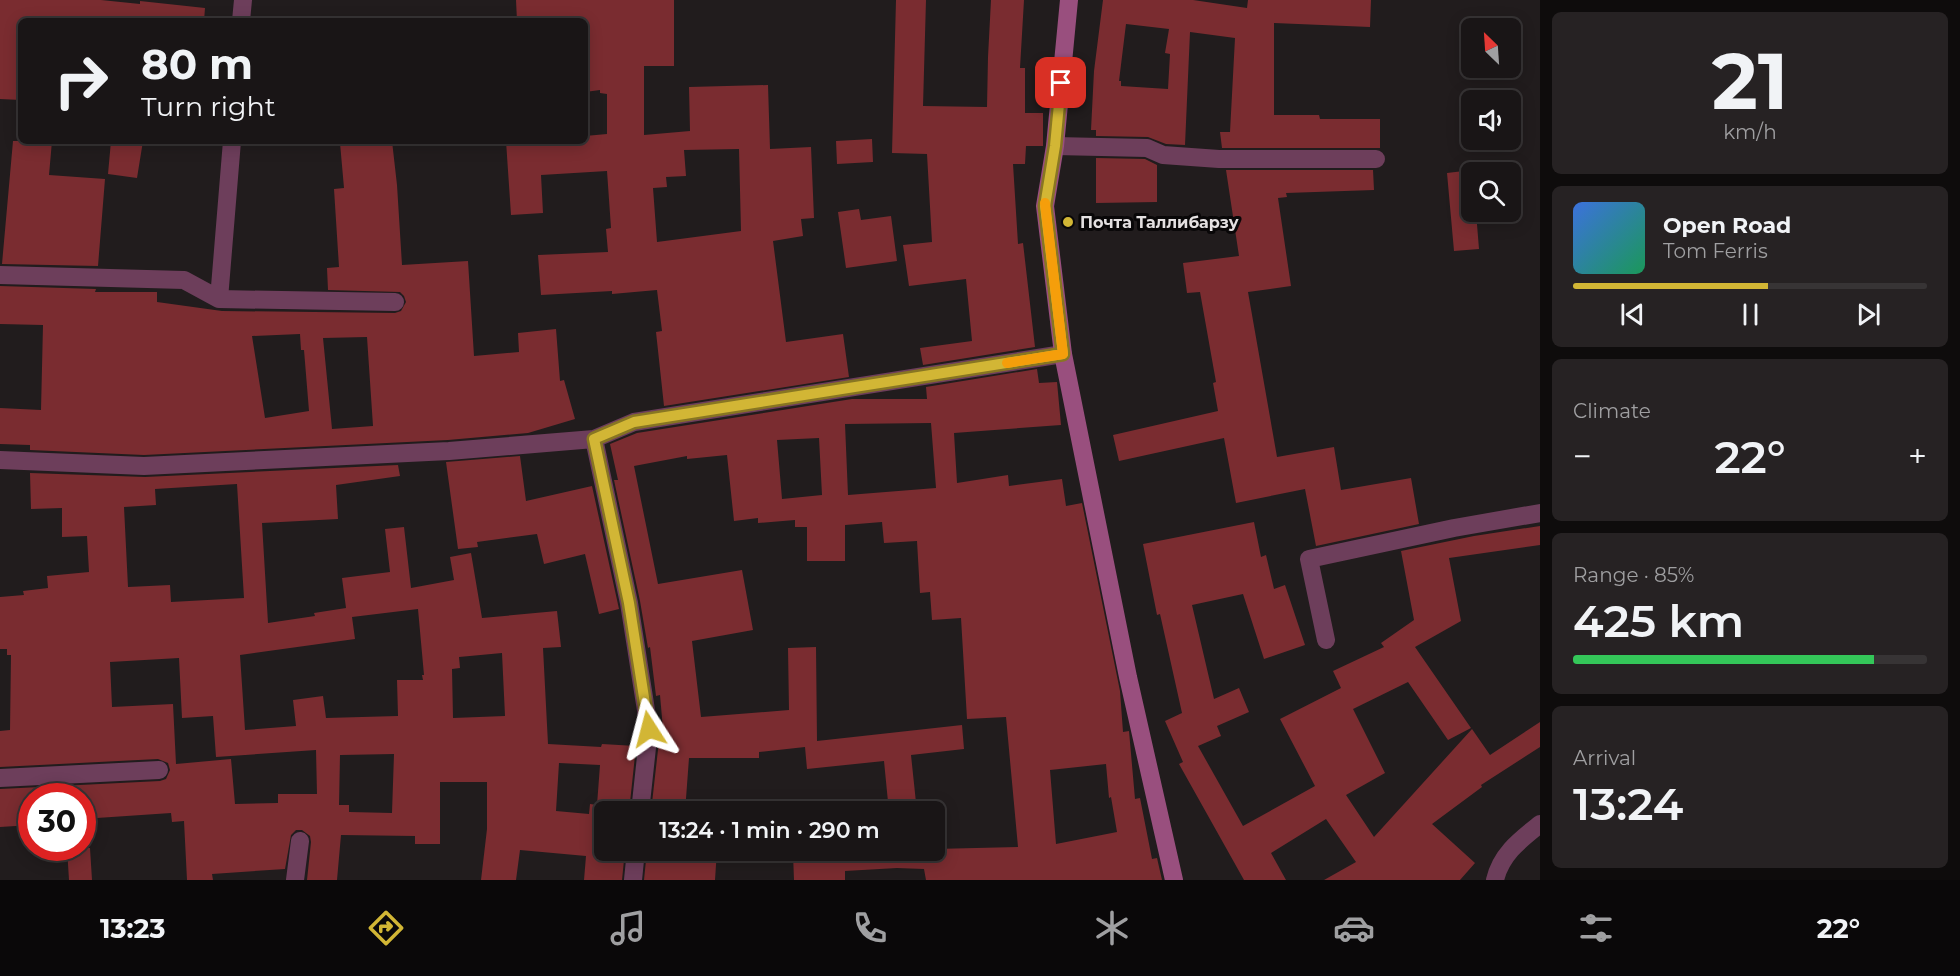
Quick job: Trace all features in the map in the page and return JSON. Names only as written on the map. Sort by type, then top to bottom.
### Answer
[{"type":"street","points":[[241,18],[243,0]]},
{"type":"street","points":[[1069,0],[1055,146],[1045,206],[1063,354],[1128,677],[1174,880]]},
{"type":"street","points":[[219,299],[232,144]]},
{"type":"street","points":[[1055,146],[1147,148],[1163,155],[1219,159],[1376,159]]},
{"type":"street","points":[[0,275],[184,280],[219,299],[395,302]]},
{"type":"street","points":[[0,460],[144,466],[449,451],[594,439],[634,422],[1063,354]]},
{"type":"street","points":[[594,439],[629,603],[649,729],[641,801]]},
{"type":"street","points":[[1326,640],[1309,559],[1454,528],[1540,513]]},
{"type":"street","points":[[0,778],[159,770]]},
{"type":"street","points":[[1495,880],[1497,870],[1514,845],[1540,824]]},
{"type":"street","points":[[296,880],[300,841]]},
{"type":"street","points":[[633,880],[635,861]]},
{"type":"building","points":[[0,0],[101,0],[140,4],[140,1],[205,8],[204,18],[18,18],[18,100],[0,99]]},
{"type":"building","points":[[516,0],[674,0],[674,66],[644,66],[644,135],[690,131],[689,87],[768,85],[770,149],[811,147],[814,218],[801,219],[803,236],[773,241],[786,342],[843,334],[849,377],[664,406],[656,332],[662,331],[657,290],[612,294],[612,291],[541,295],[538,255],[608,252],[606,229],[611,228],[607,171],[541,175],[543,213],[511,215],[506,144],[588,144],[588,136],[607,134],[607,94],[600,93],[600,90],[588,92],[588,18],[517,18]],"holes":[[[739,149],[741,231],[657,242],[653,188],[667,187],[666,177],[686,176],[684,150]]]},
{"type":"building","points":[[896,0],[926,0],[923,106],[987,107],[991,0],[1024,0],[1020,68],[1025,68],[1025,113],[1043,113],[1043,146],[1026,146],[1025,164],[1013,164],[1018,244],[1023,243],[1035,347],[923,365],[920,348],[972,341],[966,279],[909,286],[903,245],[932,242],[927,154],[892,153]]},
{"type":"building","points":[[1103,0],[1193,0],[1247,8],[1248,0],[1371,0],[1370,27],[1274,23],[1274,115],[1319,115],[1320,119],[1380,119],[1380,148],[1222,148],[1220,132],[1230,132],[1235,38],[1190,32],[1185,145],[1166,144],[1148,137],[1096,136],[1096,130],[1091,130],[1094,71]],"holes":[[[1126,24],[1169,29],[1165,53],[1170,54],[1168,89],[1121,86],[1121,81],[1119,81]]]},
{"type":"building","points":[[872,139],[873,162],[837,164],[836,141]]},
{"type":"building","points":[[13,141],[18,141],[18,144],[52,144],[49,175],[105,179],[98,266],[2,264]]},
{"type":"building","points":[[111,144],[143,144],[137,178],[108,174]]},
{"type":"building","points":[[340,144],[392,144],[402,265],[468,261],[474,356],[519,352],[518,333],[556,329],[560,381],[564,380],[575,419],[528,433],[448,440],[144,455],[30,450],[30,445],[0,444],[0,408],[41,410],[43,325],[0,324],[0,286],[96,289],[95,292],[157,292],[157,302],[222,311],[395,313],[401,311],[406,302],[400,292],[328,290],[327,268],[339,267],[334,189],[344,188]],"holes":[[[300,334],[301,350],[304,350],[309,411],[265,418],[252,336]],[[367,337],[373,426],[332,429],[323,338]]]},
{"type":"building","points":[[1096,158],[1145,159],[1157,165],[1157,202],[1096,203]]},
{"type":"building","points":[[1226,170],[1373,170],[1374,190],[1286,193],[1287,197],[1278,198],[1291,286],[1248,292],[1277,457],[1334,447],[1341,490],[1411,478],[1419,524],[1316,546],[1305,489],[1236,503],[1224,438],[1119,461],[1113,435],[1218,411],[1213,383],[1216,382],[1200,292],[1187,293],[1183,263],[1239,256]]},
{"type":"building","points":[[1461,171],[1461,222],[1477,222],[1479,249],[1454,251],[1447,173]]},
{"type":"building","points":[[859,209],[861,220],[891,216],[897,261],[846,268],[838,212]]},
{"type":"building","points":[[1037,369],[1039,383],[1057,382],[1061,425],[954,433],[957,483],[1008,475],[1009,486],[1062,479],[1066,506],[1082,503],[1120,691],[1123,732],[1129,731],[1135,799],[1140,798],[1152,859],[1157,858],[1162,880],[926,880],[924,869],[897,868],[845,871],[845,880],[794,880],[793,861],[945,861],[945,849],[1018,847],[1006,717],[967,719],[961,618],[932,620],[930,592],[920,593],[917,541],[884,543],[882,522],[845,525],[845,561],[807,561],[807,527],[795,527],[795,520],[758,523],[758,518],[734,521],[727,455],[687,459],[687,456],[634,466],[658,584],[742,570],[753,630],[692,641],[701,717],[789,710],[788,648],[816,647],[817,741],[962,725],[964,749],[911,755],[916,801],[888,801],[884,761],[807,769],[805,747],[759,752],[759,758],[689,758],[686,801],[652,801],[659,741],[664,741],[660,695],[656,696],[650,647],[648,648],[614,480],[618,480],[610,444],[637,433],[852,399],[927,399],[926,387]],"holes":[[[931,423],[936,488],[848,495],[845,424]],[[819,438],[822,495],[782,499],[777,440]],[[1106,764],[1109,798],[1111,797],[1117,832],[1056,844],[1050,770]]]},
{"type":"building","points":[[520,456],[526,501],[592,486],[619,609],[599,614],[585,554],[544,564],[537,534],[477,542],[478,547],[458,549],[446,462]]},
{"type":"building","points":[[398,465],[400,476],[336,485],[338,519],[262,523],[268,623],[315,616],[314,613],[346,608],[342,578],[390,572],[385,529],[404,527],[411,588],[454,580],[450,557],[471,553],[482,618],[557,611],[561,647],[543,648],[548,744],[636,746],[630,801],[597,801],[600,765],[559,763],[556,811],[589,814],[590,804],[594,805],[594,861],[624,861],[622,880],[584,880],[586,856],[520,850],[516,880],[481,880],[487,829],[487,782],[440,782],[440,844],[415,844],[415,836],[341,835],[337,880],[307,880],[310,836],[302,830],[296,830],[291,835],[285,869],[212,874],[213,880],[187,880],[184,821],[172,822],[171,813],[96,818],[96,784],[160,781],[166,779],[170,770],[168,763],[158,759],[0,767],[0,731],[10,730],[11,655],[7,655],[7,649],[0,649],[0,597],[24,595],[23,591],[48,588],[47,576],[89,572],[87,536],[62,537],[62,508],[31,509],[30,473],[145,477]],"holes":[[[237,484],[244,598],[171,602],[170,585],[128,587],[124,507],[156,505],[155,489]],[[418,609],[424,675],[422,675],[423,680],[397,680],[398,716],[326,718],[323,696],[293,700],[296,726],[245,730],[240,655],[355,639],[352,617]],[[502,653],[505,716],[453,718],[452,669],[460,668],[459,657]],[[179,658],[182,718],[213,716],[216,757],[316,750],[317,794],[278,794],[278,803],[235,804],[231,759],[176,764],[173,704],[112,707],[110,662]],[[394,754],[392,813],[349,812],[349,805],[339,805],[340,755]]]},
{"type":"building","points":[[1254,522],[1261,557],[1266,555],[1274,589],[1285,585],[1305,645],[1264,659],[1243,594],[1192,605],[1214,699],[1239,688],[1249,712],[1217,726],[1221,736],[1198,746],[1243,826],[1315,786],[1280,719],[1341,688],[1333,671],[1384,647],[1381,643],[1414,620],[1401,551],[1474,536],[1540,526],[1540,545],[1449,558],[1461,621],[1415,647],[1471,728],[1448,740],[1408,682],[1353,709],[1385,773],[1346,795],[1374,837],[1472,729],[1490,755],[1540,722],[1540,747],[1481,785],[1482,787],[1432,824],[1475,863],[1460,880],[1324,880],[1356,862],[1326,819],[1271,853],[1286,880],[1244,880],[1179,764],[1183,762],[1165,721],[1182,713],[1160,614],[1157,615],[1143,544]]},
{"type":"building","points":[[18,788],[18,826],[0,827],[0,789]]},
{"type":"building","points":[[68,861],[91,861],[92,880],[69,880]]},
{"type":"building","points":[[646,861],[716,861],[715,880],[644,880]]},
{"type":"slow traffic","points":[[1007,363],[1063,354],[1045,203]]},
{"type":"place","name":"Почта Таллибарзу","points":[[1068,222]]},
{"type":"route","points":[[649,729],[629,603],[594,439],[634,422],[1063,354],[1045,206],[1055,146],[1061,83]]}]
